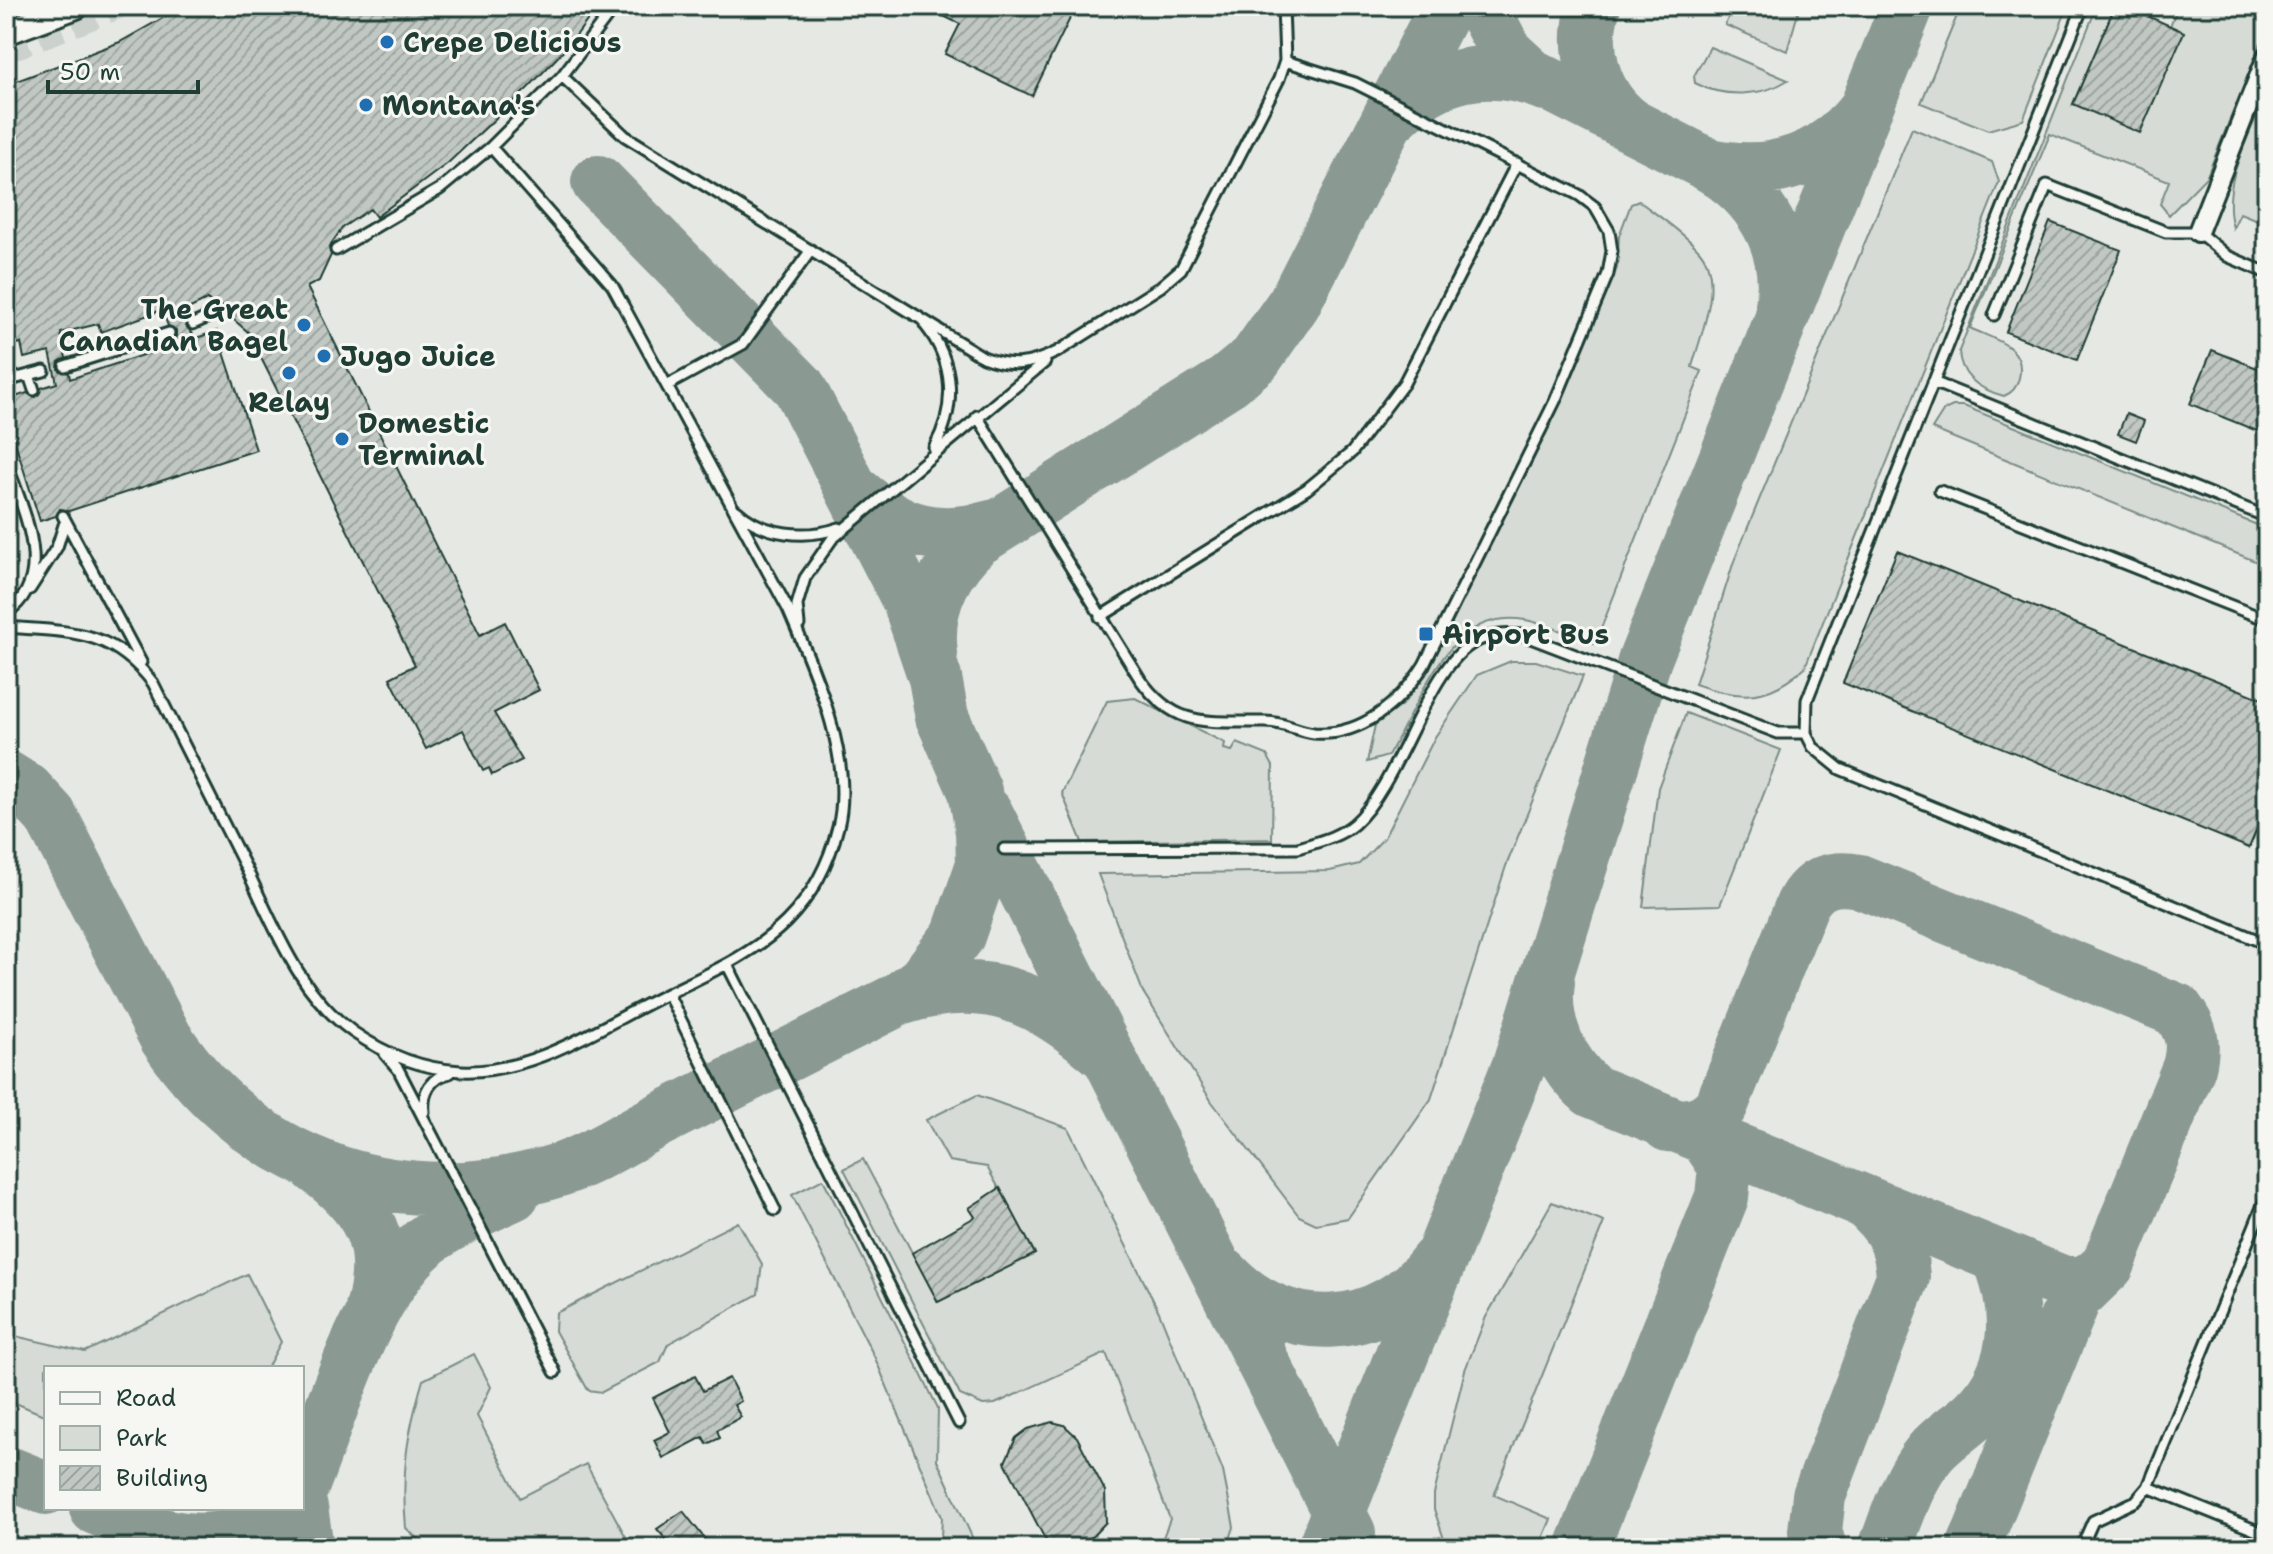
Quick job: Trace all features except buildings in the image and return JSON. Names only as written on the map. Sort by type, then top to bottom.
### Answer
[{"type":"main road","points":[[6,32],[76,6]]},
{"type":"street","points":[[2198,232],[2267,57]]},
{"type":"lane","points":[[336,250],[440,189],[491,147],[562,76],[615,6]]},
{"type":"lane","points":[[429,1127],[423,1101],[430,1085],[440,1075],[502,1067],[539,1056],[668,994],[760,945],[808,898],[827,863],[839,823],[842,783],[838,751],[803,644],[797,605],[805,578],[819,553],[846,525],[977,416],[1057,352],[1160,287],[1181,269],[1279,79],[1285,61],[1283,6]]},
{"type":"lane","points":[[2083,6],[1807,700],[1806,733],[1813,747],[1840,769],[2267,944]]},
{"type":"lane","points":[[977,416],[1100,617],[1148,690],[1171,712],[1192,721],[1276,722],[1306,732],[1325,733],[1372,719],[1404,694],[1424,665],[1555,401],[1611,262],[1609,231],[1595,207],[1579,195],[1355,83],[1285,61]]},
{"type":"lane","points":[[562,76],[625,136],[917,317],[996,362],[1023,365],[1057,352]]},
{"type":"lane","points":[[491,147],[612,285],[668,385],[803,644]]},
{"type":"lane","points":[[1100,617],[1307,489],[1352,452],[1404,383],[1517,163]]},
{"type":"lane","points":[[1994,315],[2047,185],[2166,232],[2198,232],[2227,256],[2267,273]]},
{"type":"lane","points":[[668,385],[743,344],[811,250]]},
{"type":"lane","points":[[193,324],[220,312]]},
{"type":"lane","points":[[917,317],[942,350],[950,384],[946,421],[935,447],[923,462]]},
{"type":"lane","points":[[65,366],[169,333]]},
{"type":"lane","points":[[6,381],[44,371]]},
{"type":"lane","points":[[29,375],[34,390]]},
{"type":"lane","points":[[1933,382],[2267,517]]},
{"type":"lane","points":[[6,461],[34,549],[33,571],[21,601]]},
{"type":"lane","points":[[1940,491],[2267,620]]},
{"type":"lane","points":[[729,502],[747,520],[786,533],[827,532],[846,525]]},
{"type":"lane","points":[[6,613],[21,601],[47,565],[64,519],[153,683],[296,968],[319,1001],[398,1069],[555,1372]]},
{"type":"lane","points":[[6,627],[72,632],[101,639],[128,654],[153,683]]},
{"type":"lane","points":[[1004,849],[1298,848],[1329,838],[1352,826],[1375,801],[1450,662],[1473,643],[1497,634],[1523,635],[1778,733],[1806,733]]},
{"type":"lane","points":[[727,964],[959,1423]]},
{"type":"lane","points":[[668,994],[775,1210]]},
{"type":"lane","points":[[373,1045],[421,1065],[462,1071]]},
{"type":"lane","points":[[2081,1548],[2093,1521],[2136,1501],[2148,1487],[2267,1195]]},
{"type":"lane","points":[[2148,1487],[2266,1531],[2259,1548]]},
{"type":"shaded area","points":[[6,6],[2267,6],[2267,1548],[6,1548]]},
{"type":"green space","points":[[1733,6],[1800,6],[1787,51],[1725,25]]},
{"type":"green space","points":[[1961,6],[2068,6],[2023,120],[1988,130],[1921,103]]},
{"type":"green space","points":[[2097,6],[2115,6],[2073,104],[2183,32],[2170,26],[2178,6],[2267,6],[2267,28],[2207,176],[2169,215],[2160,204],[2169,181],[2050,134],[1970,328],[2006,345],[2018,358],[2018,381],[2012,391],[2004,396],[1973,381],[1963,368],[1959,351]]},
{"type":"green space","points":[[1710,47],[1788,80],[1766,90],[1742,94],[1706,88],[1695,83],[1694,76]]},
{"type":"green space","points":[[2267,93],[2267,224],[2240,213],[2233,228],[2230,194],[2234,176]]},
{"type":"green space","points":[[1912,128],[1992,162],[1999,182],[1805,667],[1766,692],[1740,695],[1695,684],[1734,561]]},
{"type":"green space","points":[[1639,201],[1697,248],[1710,274],[1711,289],[1692,367],[1702,371],[1595,644],[1525,620],[1498,620],[1475,628],[1455,643],[1439,664],[1388,756],[1367,762],[1375,725],[1403,704],[1426,675],[1557,411],[1617,268],[1619,236],[1631,204]]},
{"type":"green space","points":[[1964,406],[2267,529],[2267,566],[1932,429],[1944,410]]},
{"type":"green space","points":[[1511,661],[1536,661],[1583,676],[1506,866],[1431,1099],[1348,1218],[1316,1224],[1299,1216],[1212,1102],[1143,992],[1098,874],[1330,871],[1359,864],[1384,838],[1435,737],[1477,675]]},
{"type":"green space","points":[[1135,698],[1225,743],[1224,749],[1232,751],[1237,743],[1267,755],[1273,766],[1272,839],[1082,842],[1062,793],[1107,701]]},
{"type":"green space","points":[[1686,713],[1781,750],[1720,905],[1643,907],[1658,788]]},
{"type":"green space","points":[[977,1095],[1068,1128],[1159,1312],[1223,1471],[1234,1527],[1227,1548],[1159,1548],[1170,1519],[1106,1353],[995,1404],[983,1405],[960,1395],[844,1169],[863,1159],[938,1302],[1035,1253],[987,1167],[949,1161],[926,1120]]},
{"type":"green space","points":[[823,1179],[938,1408],[937,1460],[977,1548],[936,1548],[941,1538],[942,1517],[875,1358],[792,1195]]},
{"type":"green space","points":[[1552,1202],[1604,1222],[1494,1495],[1551,1519],[1539,1548],[1447,1548],[1434,1509],[1434,1494],[1465,1370],[1486,1317]]},
{"type":"green space","points":[[738,1222],[762,1264],[758,1294],[668,1344],[660,1362],[602,1392],[588,1390],[555,1331],[556,1313]]},
{"type":"green space","points":[[247,1274],[281,1342],[268,1366],[44,1366],[44,1415],[6,1399],[6,1334],[85,1352]]},
{"type":"green space","points":[[474,1354],[491,1387],[477,1416],[520,1498],[586,1464],[632,1548],[427,1548],[406,1528],[404,1489],[407,1453],[423,1380]]},
{"type":"taxiway","points":[[931,654],[931,622],[939,592],[954,565],[975,541],[1228,381],[1255,359],[1294,303],[1446,6]]},
{"type":"taxiway","points":[[1482,6],[1506,52],[1531,75],[1709,165]]},
{"type":"taxiway","points":[[1594,6],[1589,38],[1593,71],[1607,100],[1630,124]]},
{"type":"taxiway","points":[[1324,1548],[1519,1065],[1645,659],[1907,6]]},
{"type":"taxiway","points":[[1393,116],[1427,89],[1464,75],[1503,74],[1545,84]]},
{"type":"taxiway","points":[[1782,306],[1782,262],[1768,224],[1743,191],[1709,165],[1753,169],[1794,162],[1831,143],[1863,112]]},
{"type":"taxiway","points":[[598,182],[799,387],[909,601],[935,678],[942,717],[975,791],[982,832],[983,864],[958,936],[923,981],[899,999]]},
{"type":"taxiway","points":[[855,492],[888,516],[920,530],[954,533],[995,526]]},
{"type":"taxiway","points":[[6,777],[27,790],[50,815],[166,1038],[202,1084],[244,1122],[290,1152],[339,1173],[392,1185],[446,1189],[502,1184],[559,1170],[899,999],[931,991],[987,989],[1013,995],[1061,1019],[1109,1057]]},
{"type":"taxiway","points":[[986,813],[1349,1533]]},
{"type":"taxiway","points":[[1668,1125],[1699,1123],[1722,1104],[1802,905],[1812,890],[1833,880],[1859,881],[2177,1010],[2191,1037],[2189,1067],[2108,1265],[2075,1297],[1973,1548]]},
{"type":"taxiway","points":[[1548,982],[1548,1013],[1556,1042],[1571,1068],[1592,1091],[2064,1283],[2082,1283],[2092,1278]]},
{"type":"taxiway","points":[[1582,1548],[1722,1197],[1725,1166],[1707,1139]]},
{"type":"taxiway","points":[[316,1167],[350,1196],[371,1228],[378,1265],[372,1309]]},
{"type":"taxiway","points":[[304,1482],[367,1322],[404,1264],[426,1241],[446,1227],[513,1194]]},
{"type":"taxiway","points":[[1820,1548],[1815,1531],[1819,1496],[1903,1277],[1900,1254],[1893,1235],[1882,1218],[1865,1202]]},
{"type":"taxiway","points":[[1885,1548],[1922,1463],[1941,1442],[1977,1412],[2002,1377],[2009,1358],[2013,1318],[2011,1298],[1999,1256]]},
{"type":"taxiway","points":[[1223,1274],[1248,1296],[1275,1311],[1303,1319],[1332,1320],[1361,1316],[1389,1304],[1414,1286],[1436,1262]]},
{"type":"taxiway","points":[[6,1472],[44,1487]]},
{"type":"taxiway","points":[[101,1510],[194,1548]]},
{"type":"taxiway","points":[[163,1535],[195,1540],[226,1537],[256,1526],[280,1510]]},
{"type":"taxiway","points":[[301,1510],[307,1548]]},
{"type":"tunnel","points":[[6,51],[121,6]]},
{"type":"place","name":"Crepe Delicious","points":[[387,42]]},
{"type":"place","name":"Montana's","points":[[366,105]]},
{"type":"place","name":"The Great Canadian Bagel","points":[[304,325]]},
{"type":"place","name":"Jugo Juice","points":[[324,356]]},
{"type":"place","name":"Relay","points":[[289,373]]},
{"type":"place","name":"Domestic Terminal","points":[[342,439]]},
{"type":"place","name":"Airport Bus","points":[[1426,634]]}]
